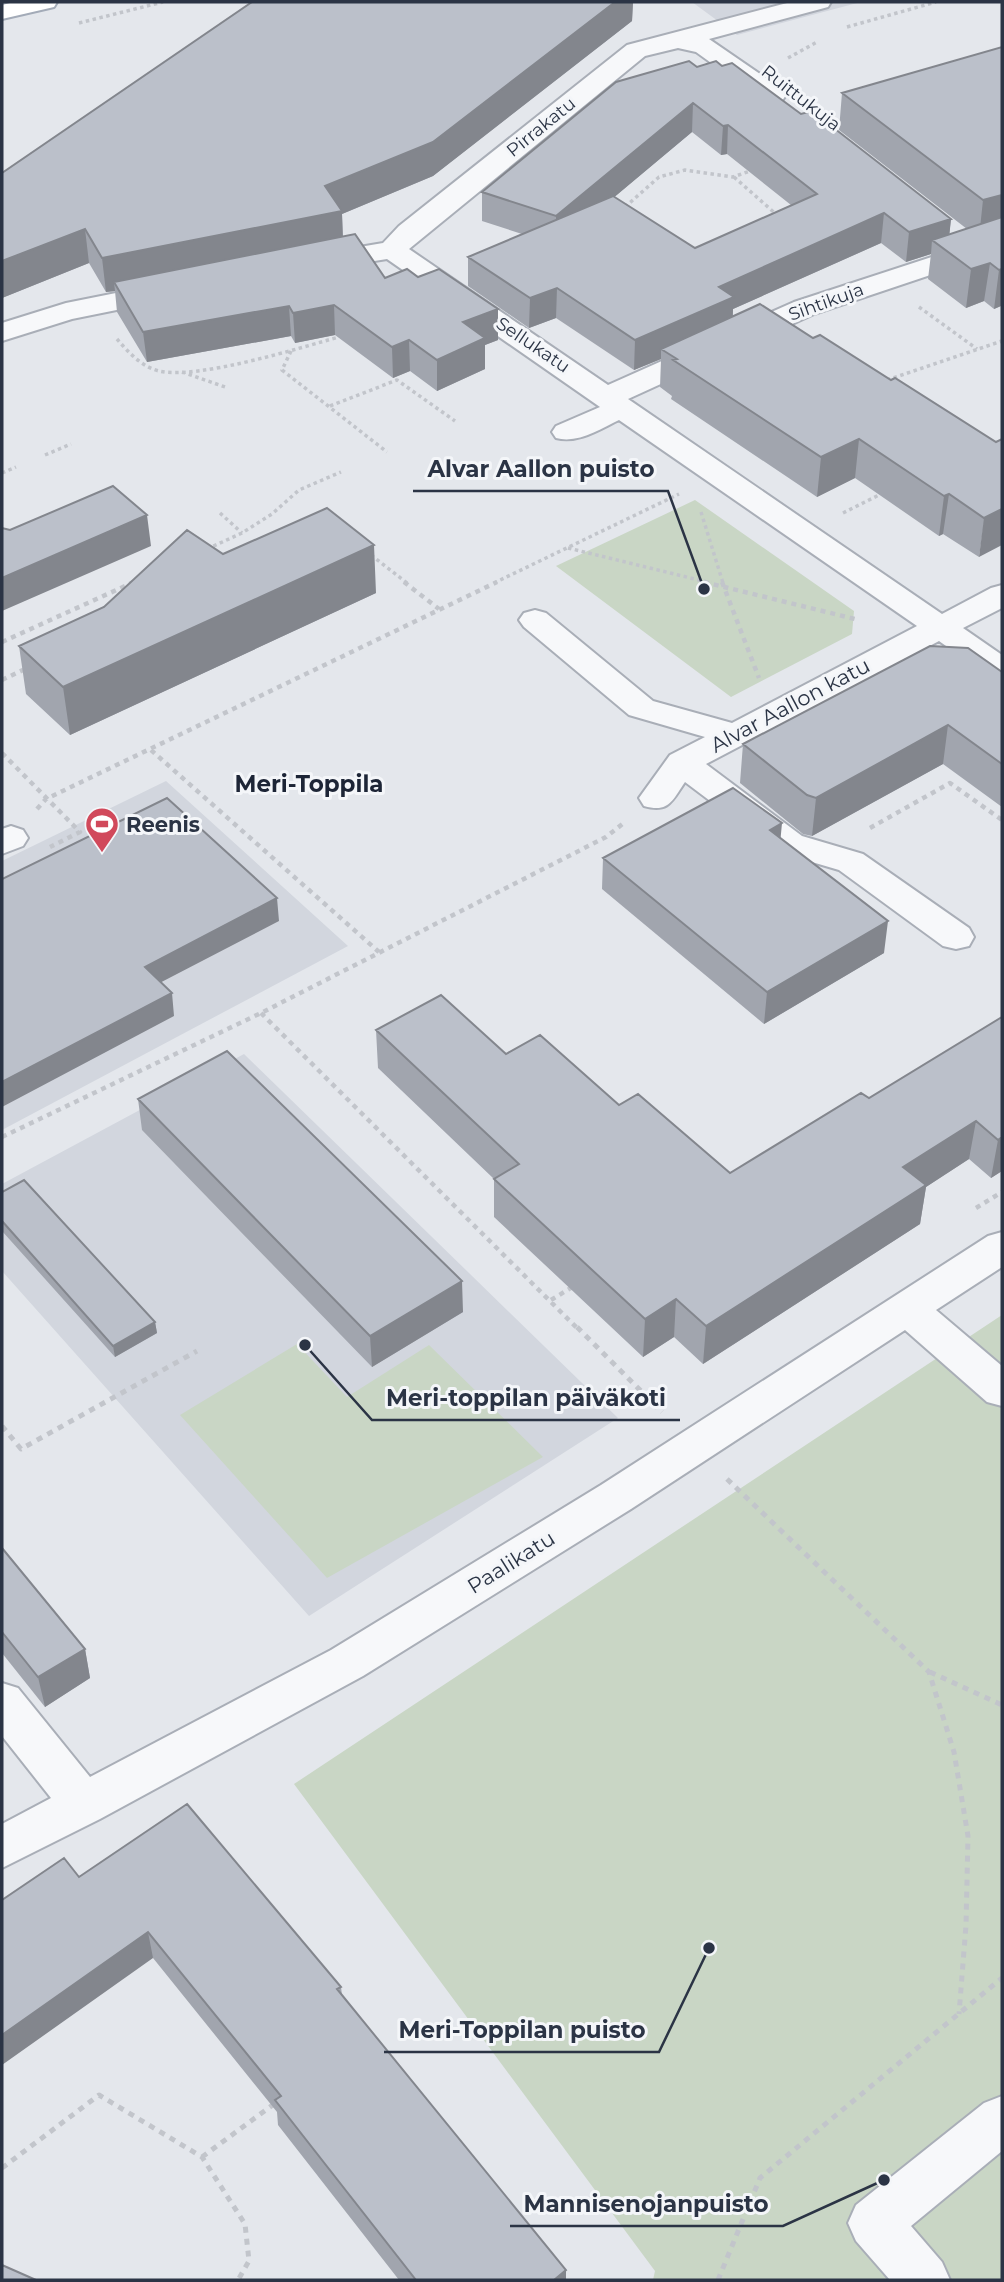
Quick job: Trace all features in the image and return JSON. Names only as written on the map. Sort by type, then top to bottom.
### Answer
[{"type":"main road","points":[[2,12],[45,2]]},
{"type":"street","points":[[678,40],[820,2]]},
{"type":"street","name":"Pirrakatu","points":[[392,250],[409,232],[636,50],[678,40],[705,46]]},
{"type":"street","name":"Ruittukuja","points":[[705,46],[795,103]]},
{"type":"street","name":"Sihtikuja","points":[[566,432],[615,402],[804,307],[883,282],[963,243],[1002,242]]},
{"type":"street","points":[[295,266],[392,250]]},
{"type":"street","name":"Sellukatu","points":[[392,250],[1002,670]]},
{"type":"street","points":[[2,332],[66,312],[186,288]]},
{"type":"street","name":"Alvar Aallon katu","points":[[656,798],[682,763],[742,729],[1002,595]]},
{"type":"street","points":[[535,620],[641,708],[742,729]]},
{"type":"street","points":[[682,763],[790,844],[851,862],[956,937]]},
{"type":"street","name":"Paalikatu","points":[[2,1847],[347,1663],[616,1497],[1002,1247]]},
{"type":"street","points":[[907,1308],[1002,1391]]},
{"type":"street","points":[[2,1702],[84,1805]]},
{"type":"street","points":[[924,2280],[874,2223],[1002,2120]]},
{"type":"path","points":[[69,25],[163,2]]},
{"type":"path","points":[[840,29],[936,2]]},
{"type":"path","points":[[787,58],[819,41]]},
{"type":"path","name":"Ruittukuja","points":[[795,103],[853,137]]},
{"type":"path","points":[[620,214],[626,205],[659,177],[685,170],[733,177],[756,169]]},
{"type":"path","points":[[733,177],[782,219],[771,224]]},
{"type":"path","points":[[883,282],[978,349]]},
{"type":"path","points":[[112,334],[136,361],[162,372],[181,372],[291,350],[339,337]]},
{"type":"path","points":[[886,380],[1002,341]]},
{"type":"path","points":[[291,350],[282,370],[387,452]]},
{"type":"path","points":[[181,372],[228,388]]},
{"type":"path","points":[[330,407],[397,380],[455,421]]},
{"type":"path","points":[[45,455],[71,444]]},
{"type":"path","points":[[2,473],[16,467]]},
{"type":"path","points":[[196,553],[242,533],[272,514],[299,490],[341,472]]},
{"type":"path","points":[[832,519],[891,489]]},
{"type":"path","points":[[46,799],[681,494]]},
{"type":"path","points":[[697,500],[724,588],[765,693],[742,729]]},
{"type":"path","points":[[220,513],[242,533]]},
{"type":"path","points":[[567,547],[862,621]]},
{"type":"path","points":[[367,552],[439,609]]},
{"type":"path","points":[[2,642],[136,580]]},
{"type":"path","points":[[2,680],[27,668]]},
{"type":"path","points":[[151,750],[379,953]]},
{"type":"path","points":[[2,753],[80,832]]},
{"type":"path","points":[[824,854],[950,783],[1002,820]]},
{"type":"path","points":[[2,1137],[261,1013],[606,837],[656,798]]},
{"type":"path","points":[[261,1013],[661,1411]]},
{"type":"path","points":[[969,1213],[1002,1192]]},
{"type":"path","points":[[551,1300],[586,1279]]},
{"type":"path","points":[[2,1426],[21,1449],[197,1351]]},
{"type":"path","points":[[650,1419],[673,1404]]},
{"type":"path","points":[[722,1474],[929,1672],[1002,1705]]},
{"type":"path","points":[[929,1672],[954,1752],[968,1836],[966,1925],[959,2014]]},
{"type":"path","points":[[718,2280],[760,2178],[1002,1978]]},
{"type":"path","points":[[2,2168],[99,2095],[202,2157],[245,2224],[249,2261],[238,2280]]},
{"type":"path","points":[[202,2157],[276,2102]]},
{"type":"shaded area","points":[[692,2],[861,2],[737,35]]},
{"type":"shaded area","points":[[166,781],[348,946],[2,1130],[2,861]]},
{"type":"shaded area","points":[[244,1054],[618,1418],[309,1616],[2,1271],[2,1184]]},
{"type":"green space","points":[[695,500],[854,611],[852,634],[731,697],[556,566]]},
{"type":"green space","points":[[1002,1315],[1002,2280],[653,2280],[655,2271],[294,1784]]},
{"type":"green space","points":[[297,1344],[347,1397],[429,1345],[543,1457],[327,1578],[180,1415]]},
{"type":"building","points":[[252,2],[615,2],[433,142],[325,186],[342,211],[102,258],[85,229],[2,261],[2,173]]},
{"type":"building","points":[[1002,47],[1002,195],[983,200],[842,93]]},
{"type":"building","points":[[689,61],[697,67],[716,61],[722,66],[732,63],[801,114],[812,111],[951,219],[909,232],[884,213],[719,287],[734,297],[635,340],[557,288],[530,298],[468,257],[613,196],[695,248],[817,194],[728,125],[723,126],[693,103],[556,216],[482,192],[616,82]]},
{"type":"building","points":[[1002,217],[1002,269],[999,270],[990,263],[971,269],[932,240]]},
{"type":"building","points":[[355,234],[385,278],[407,269],[418,277],[439,269],[498,309],[463,322],[485,338],[437,360],[409,340],[392,347],[334,305],[293,313],[289,306],[143,332],[114,282]]},
{"type":"building","points":[[760,304],[813,338],[820,335],[891,380],[895,378],[996,442],[1002,439],[1002,509],[984,518],[949,494],[944,496],[859,439],[821,457],[673,360],[677,359],[661,349]]},
{"type":"building","points":[[113,486],[147,515],[2,578],[2,528],[10,530]]},
{"type":"building","points":[[327,508],[374,545],[63,687],[19,646],[104,607],[187,530],[223,554]]},
{"type":"building","points":[[930,646],[968,648],[1002,672],[1002,764],[948,725],[816,798],[807,795],[743,744]]},
{"type":"building","points":[[733,788],[782,823],[770,830],[888,921],[767,992],[603,858]]},
{"type":"building","points":[[167,798],[277,898],[145,967],[172,993],[2,1082],[2,879]]},
{"type":"building","points":[[441,995],[506,1054],[540,1035],[619,1105],[638,1094],[730,1173],[861,1093],[869,1098],[1002,1017],[1002,1137],[998,1140],[976,1121],[903,1167],[926,1185],[706,1326],[676,1299],[645,1319],[494,1179],[519,1164],[376,1030]]},
{"type":"building","points":[[227,1051],[462,1281],[370,1336],[138,1099]]},
{"type":"building","points":[[24,1180],[155,1322],[113,1346],[2,1221],[2,1192]]},
{"type":"building","points":[[2,1548],[85,1649],[38,1677],[2,1632]]},
{"type":"building","points":[[187,1804],[341,1987],[337,1989],[566,2270],[554,2280],[416,2280],[275,2100],[281,2096],[148,1932],[2,2035],[2,1900],[64,1858],[79,1877]]},
{"type":"building","points":[[2,2265],[36,2280],[2,2280]]},
{"type":"place","name":"Alvar Aallon puisto","points":[[704,589]]},
{"type":"place","name":"Reenis","points":[[102,854]]},
{"type":"place","name":"Meri-toppilan päiväkoti","points":[[305,1345]]},
{"type":"place","name":"Meri-Toppilan puisto","points":[[709,1948]]},
{"type":"place","name":"Mannisenojanpuisto","points":[[884,2180]]},
{"type":"district","name":"Meri-Toppila","points":[[309,784]]}]
